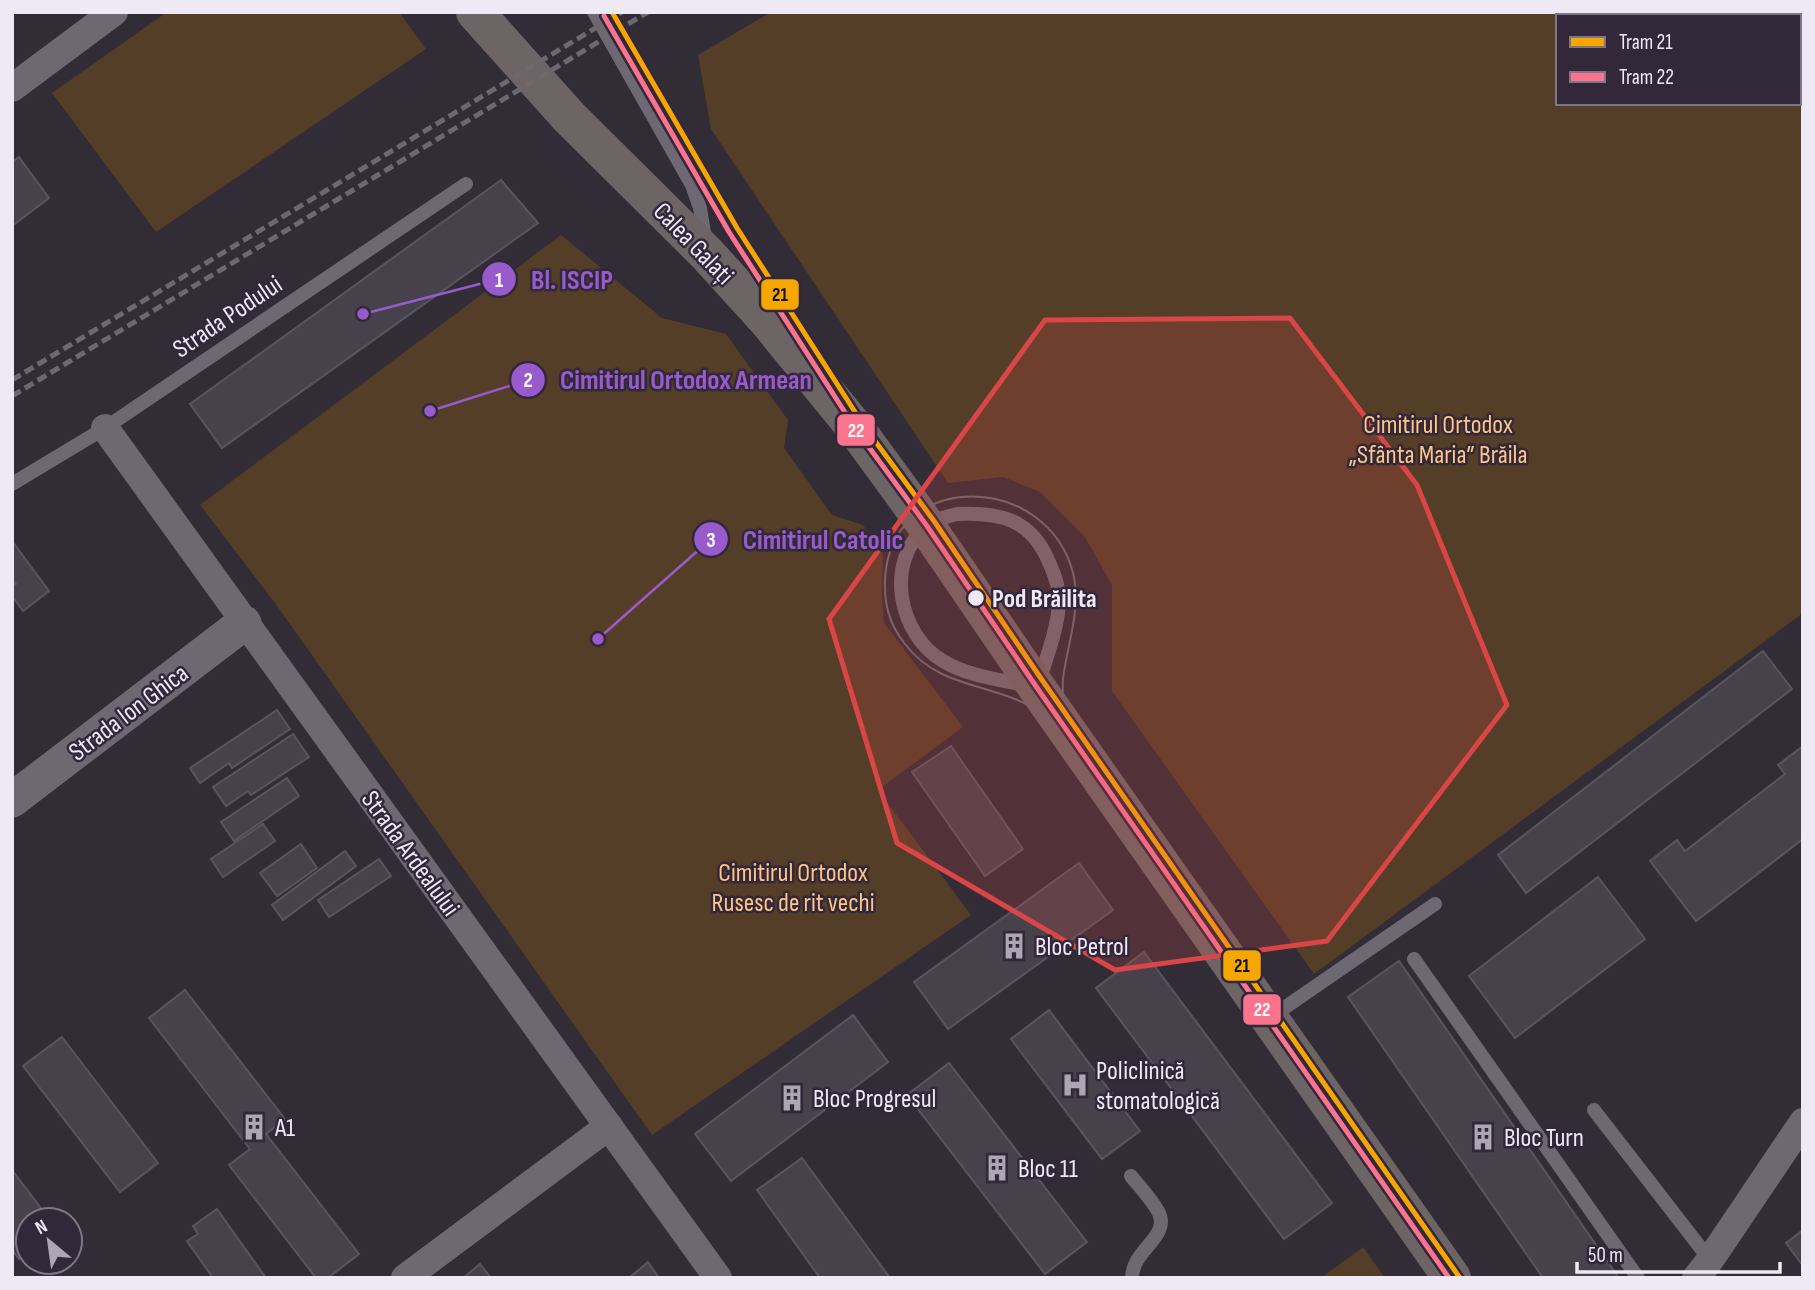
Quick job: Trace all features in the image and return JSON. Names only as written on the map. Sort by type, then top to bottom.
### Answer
[{"type":"main road","name":"Calea Galați","points":[[482,21],[569,117],[707,254],[767,320],[856,429],[1452,1278]]},
{"type":"street","points":[[14,84],[114,12]]},
{"type":"street","name":"Strada Ardealului","points":[[105,428],[718,1278]]},
{"type":"street","name":"Strada Ion Ghica","points":[[12,800],[244,624]]},
{"type":"street","points":[[1703,1272],[1803,1122]]},
{"type":"street","points":[[405,1278],[609,1126]]},
{"type":"lane","points":[[594,12],[692,185],[700,208],[707,254]]},
{"type":"lane","name":"Strada Podului","points":[[12,484],[105,428],[466,184]]},
{"type":"lane","points":[[957,514],[988,514],[1026,528],[1038,540],[1053,571],[1059,590],[1059,606],[1037,688],[954,667],[927,650],[914,633],[902,602],[902,581],[908,552],[926,526],[957,514]]},
{"type":"lane","points":[[1269,1018],[1435,904]]},
{"type":"lane","points":[[1415,959],[1638,1278]]},
{"type":"lane","points":[[1594,1110],[1703,1272]]},
{"type":"lane","points":[[1131,1176],[1157,1209],[1162,1220],[1159,1234],[1137,1258],[1132,1278]]},
{"type":"highlighted area","points":[[1290,318],[1417,485],[1507,705],[1327,941],[1115,970],[897,843],[829,619],[1045,320]]},
{"type":"green space","points":[[167,12],[399,12],[426,49],[156,232],[52,93]]},
{"type":"green space","name":"Cimitirul Ortodox „Sfânta Maria” Brăila","points":[[771,12],[1803,12],[1803,613],[1314,974],[1112,691],[1112,585],[1085,537],[1040,492],[1003,477],[948,483],[711,129],[698,55]]},
{"type":"green space","name":"Cimitirul Ortodox Rusesc de rit vechi","points":[[561,235],[662,318],[726,334],[788,420],[784,448],[832,515],[863,525],[883,554],[884,623],[963,727],[878,790],[971,915],[652,1135],[275,603],[200,505]]},
{"type":"green space","points":[[1363,1247],[1385,1278],[1321,1278]]},
{"type":"building","points":[[19,157],[49,198],[12,226],[12,162]]},
{"type":"building","points":[[501,180],[538,223],[222,448],[190,404]]},
{"type":"building","points":[[12,541],[49,591],[23,611],[12,596],[12,587],[16,584],[12,580]]},
{"type":"building","points":[[1763,651],[1792,689],[1526,893],[1498,855]]},
{"type":"building","points":[[277,710],[290,729],[232,768],[229,763],[200,783],[190,768]]},
{"type":"building","points":[[293,734],[309,757],[251,795],[248,791],[226,806],[213,787]]},
{"type":"building","points":[[951,746],[1023,849],[985,876],[912,772]]},
{"type":"building","points":[[1803,746],[1803,839],[1696,921],[1650,861],[1677,840],[1685,851],[1785,774],[1778,765]]},
{"type":"building","points":[[287,778],[299,796],[234,841],[221,822]]},
{"type":"building","points":[[263,824],[275,841],[223,877],[211,859]]},
{"type":"building","points":[[301,844],[317,868],[277,896],[260,873]]},
{"type":"building","points":[[345,851],[356,866],[283,920],[272,905]]},
{"type":"building","points":[[379,859],[391,876],[329,917],[318,900]]},
{"type":"building","name":"Bloc Petrol","points":[[1079,863],[1113,910],[948,1029],[914,982]]},
{"type":"building","points":[[1598,877],[1645,939],[1515,1038],[1469,976]]},
{"type":"building","points":[[1144,952],[1332,1203],[1284,1239],[1096,988]]},
{"type":"building","name":"Bloc Turn","points":[[1399,961],[1619,1278],[1543,1278],[1348,997]]},
{"type":"building","name":"A1","points":[[185,990],[285,1119],[266,1134],[359,1254],[328,1278],[316,1278],[229,1165],[250,1149],[149,1018]]},
{"type":"building","name":"Policlinică stomatologică","points":[[1049,1010],[1140,1131],[1102,1159],[1011,1039]]},
{"type":"building","name":"Bloc Progresul","points":[[853,1015],[888,1062],[731,1181],[695,1134]]},
{"type":"building","points":[[62,1037],[158,1163],[120,1192],[23,1066]]},
{"type":"building","name":"Bloc 11","points":[[949,1063],[1087,1242],[1045,1274],[907,1095]]},
{"type":"building","points":[[802,1158],[890,1278],[820,1278],[757,1190]]},
{"type":"building","points":[[12,1170],[39,1206],[14,1206],[14,1253]]},
{"type":"building","points":[[217,1209],[266,1278],[213,1278],[187,1241],[198,1234],[193,1226]]},
{"type":"building","points":[[1803,1230],[1803,1266],[1786,1243]]},
{"type":"building","points":[[648,1262],[659,1278],[629,1278]]},
{"type":"building","points":[[480,1264],[491,1278],[463,1278]]},
{"type":"tram line","name":"21","points":[[612,12],[737,228],[864,426],[934,521],[1460,1278]]},
{"type":"tram line","name":"22","points":[[604,16],[729,232],[857,431],[927,526],[1449,1278]]},
{"type":"tram line","points":[[1048,718],[1011,698],[936,671],[920,660],[905,644],[889,613],[885,597],[885,579],[894,543],[913,517],[940,502],[972,496],[1004,501],[1034,516],[1058,540],[1073,573],[1076,600],[1063,679],[1064,711]]},
{"type":"railway","points":[[12,380],[622,12]]},
{"type":"railway","points":[[12,396],[648,12]]},
{"type":"place","name":"Bl. ISCIP","points":[[363,314]]},
{"type":"place","name":"Cimitirul Ortodox Armean","points":[[430,411]]},
{"type":"place","name":"Pod Brăilita","points":[[976,598]]},
{"type":"place","name":"Cimitirul Catolic","points":[[598,639]]},
{"type":"place","name":"Bloc Petrol","points":[[1014,946]]},
{"type":"place","name":"Policlinică stomatologică","points":[[1075,1085]]},
{"type":"place","name":"Bloc Progresul","points":[[792,1098]]},
{"type":"place","name":"A1","points":[[254,1127]]},
{"type":"place","name":"Bloc Turn","points":[[1483,1137]]},
{"type":"place","name":"Bloc 11","points":[[997,1168]]}]
